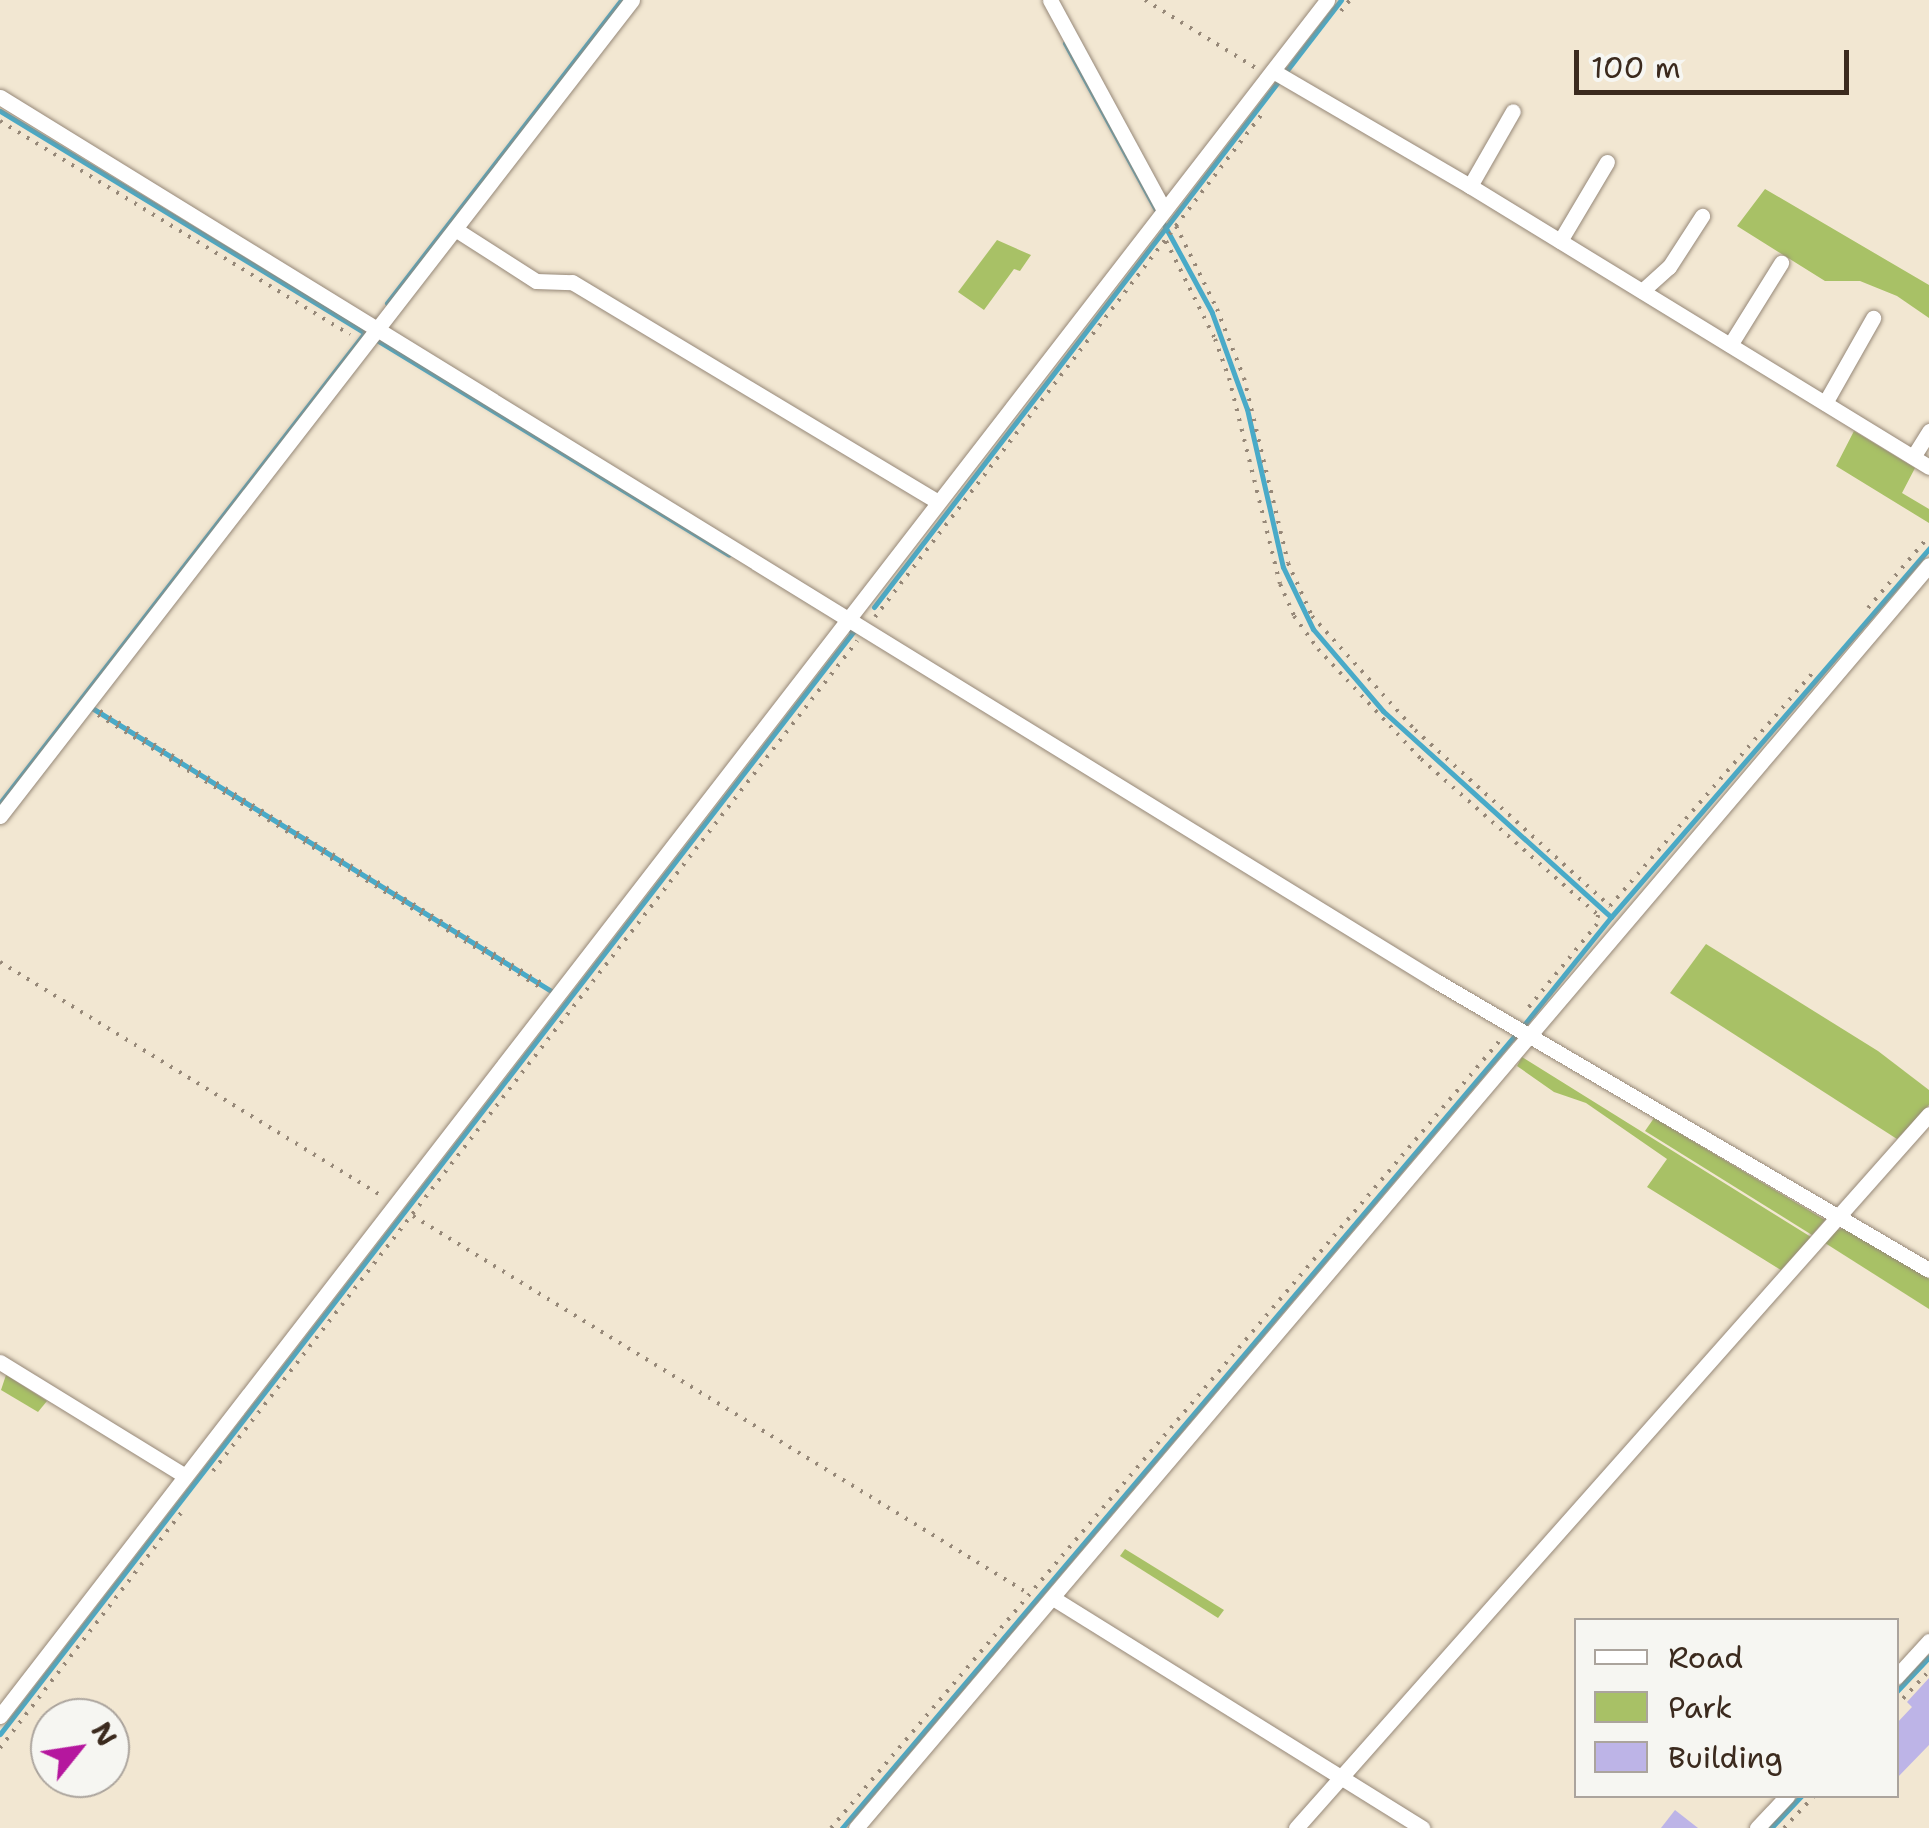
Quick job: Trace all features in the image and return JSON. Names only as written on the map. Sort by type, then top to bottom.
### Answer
[{"type":"street","points":[[0,816],[632,0]]},
{"type":"street","points":[[1050,0],[1167,227]]},
{"type":"street","points":[[0,1716],[184,1475],[406,1211],[558,996],[938,502],[1167,227],[1327,0]]},
{"type":"street","points":[[1276,75],[1470,186],[1929,467]]},
{"type":"street","points":[[0,97],[1520,1030],[1929,1270]]},
{"type":"street","points":[[1470,186],[1513,111]]},
{"type":"street","points":[[1560,241],[1607,162]]},
{"type":"street","points":[[1642,291],[1668,267],[1702,216]]},
{"type":"street","points":[[455,229],[536,281],[572,282],[938,502]]},
{"type":"street","points":[[1730,345],[1780,263]]},
{"type":"street","points":[[1824,403],[1873,318]]},
{"type":"street","points":[[1913,457],[1929,431]]},
{"type":"street","points":[[856,1828],[1053,1598],[1520,1030],[1929,565]]},
{"type":"street","points":[[1296,1828],[1929,1114]]},
{"type":"street","points":[[0,1362],[184,1475]]},
{"type":"street","points":[[1053,1598],[1422,1828]]},
{"type":"street","points":[[1899,1673],[1929,1641]]},
{"type":"street","points":[[1757,1828],[1785,1798]]},
{"type":"path","points":[[1145,0],[1276,75]]},
{"type":"path","points":[[1340,13],[1350,0]]},
{"type":"path","points":[[213,1471],[406,1211],[865,630],[1167,227],[1266,109]]},
{"type":"path","points":[[0,121],[353,340]]},
{"type":"path","points":[[835,1827],[1029,1594],[1520,1030],[1597,924],[1598,915],[1408,746],[1318,649],[1294,616],[1280,584],[1239,410],[1215,338],[1167,227]]},
{"type":"path","points":[[1167,227],[1217,309],[1244,378],[1288,563],[1312,616],[1415,730],[1610,906],[1825,659]]},
{"type":"path","points":[[1860,617],[1929,536]]},
{"type":"path","points":[[87,705],[558,996]]},
{"type":"path","points":[[0,962],[1029,1594]]},
{"type":"path","points":[[0,1748],[189,1501]]},
{"type":"path","points":[[1899,1703],[1929,1671]]},
{"type":"path","points":[[1784,1828],[1812,1798]]},
{"type":"green space","points":[[1765,189],[1929,285],[1929,318],[1897,296],[1860,281],[1825,281],[1737,226]]},
{"type":"green space","points":[[997,240],[1031,255],[1020,271],[1014,269],[984,310],[958,292]]},
{"type":"green space","points":[[1854,431],[1915,468],[1902,493],[1929,509],[1929,523],[1836,466]]},
{"type":"green space","points":[[1706,944],[1878,1051],[1929,1090],[1929,1105],[1897,1139],[1670,993]]},
{"type":"green space","points":[[1522,1057],[1811,1237],[1781,1270],[1647,1187],[1667,1159],[1586,1103],[1554,1092],[1517,1066]]},
{"type":"green space","points":[[1654,1118],[1825,1220],[1812,1235],[1645,1131]]},
{"type":"green space","points":[[1846,1228],[1929,1277],[1929,1309],[1825,1243],[1837,1230]]},
{"type":"green space","points":[[6,1375],[47,1401],[38,1412],[1,1390]]},
{"type":"green space","points":[[1125,1549],[1224,1610],[1218,1618],[1120,1556]]},
{"type":"building","points":[[1929,1678],[1929,1745],[1899,1776],[1899,1721],[1912,1707],[1907,1702]]},
{"type":"building","points":[[1675,1810],[1698,1828],[1661,1828]]},
{"type":"waterway","points":[[387,303],[621,0]]},
{"type":"waterway","points":[[874,607],[1341,0]]},
{"type":"waterway","points":[[1065,43],[1212,313],[1247,409],[1283,567],[1313,629],[1383,711],[1611,917]]},
{"type":"waterway","points":[[0,111],[365,333]]},
{"type":"waterway","points":[[0,803],[366,331]]},
{"type":"waterway","points":[[377,340],[729,555]]},
{"type":"waterway","points":[[1523,1026],[1611,917],[1929,548]]},
{"type":"waterway","points":[[0,1734],[853,632],[849,629]]},
{"type":"waterway","points":[[92,708],[553,992]]},
{"type":"waterway","points":[[842,1828],[1516,1034]]},
{"type":"waterway","points":[[1899,1689],[1929,1657]]},
{"type":"waterway","points":[[1771,1828],[1799,1798]]}]
